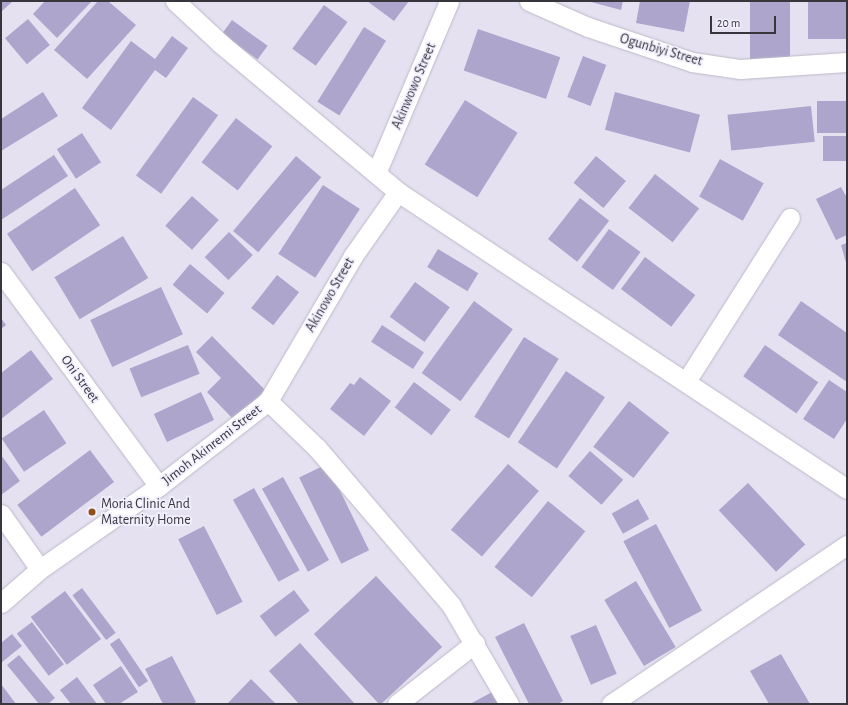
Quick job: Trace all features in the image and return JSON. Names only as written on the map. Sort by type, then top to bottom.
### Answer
[{"type":"street","points":[[175,1],[220,43],[377,171],[398,192],[687,380],[847,489]]},
{"type":"street","name":"Akinwowo Street","points":[[377,171],[449,1]]},
{"type":"street","name":"Ogunbiyi Street","points":[[529,1],[588,27],[692,62],[747,69],[847,62]]},
{"type":"street","name":"Akinowo Street","points":[[268,401],[353,256],[398,192]]},
{"type":"street","points":[[687,380],[790,218]]},
{"type":"street","name":"Oni Street","points":[[1,272],[159,486]]},
{"type":"street","points":[[268,401],[317,448],[451,605],[475,643],[509,704]]},
{"type":"street","name":"Jimoh Akinremi Street","points":[[1,603],[40,569],[159,486],[268,401]]},
{"type":"street","points":[[1,514],[40,569]]},
{"type":"street","points":[[611,704],[847,545]]},
{"type":"street","points":[[397,704],[475,643]]},
{"type":"building","points":[[1,1],[13,1],[1,12]]},
{"type":"building","points":[[45,1],[92,1],[57,38],[33,14]]},
{"type":"building","points":[[98,1],[108,1],[136,25],[87,79],[54,50]]},
{"type":"building","points":[[367,1],[409,1],[394,21]]},
{"type":"building","points":[[587,1],[623,1],[621,10]]},
{"type":"building","points":[[640,1],[690,1],[684,32],[636,23]]},
{"type":"building","points":[[750,1],[790,1],[790,59],[750,59]]},
{"type":"building","points":[[808,1],[847,1],[847,39],[808,39]]},
{"type":"building","points":[[324,5],[347,22],[316,66],[292,49]]},
{"type":"building","points":[[28,19],[50,45],[27,64],[5,38]]},
{"type":"building","points":[[232,20],[268,46],[258,60],[222,34]]},
{"type":"building","points":[[364,27],[386,41],[339,115],[317,102]]},
{"type":"building","points":[[478,29],[560,57],[546,99],[464,71]]},
{"type":"building","points":[[172,36],[188,48],[166,78],[155,70],[111,130],[82,108],[131,41],[155,59]]},
{"type":"building","points":[[583,56],[606,65],[591,106],[567,97]]},
{"type":"building","points":[[43,92],[58,116],[1,151],[1,119]]},
{"type":"building","points":[[615,92],[700,115],[690,152],[605,130]]},
{"type":"building","points":[[193,97],[218,115],[161,194],[136,175]]},
{"type":"building","points":[[465,100],[518,133],[477,197],[425,164]]},
{"type":"building","points":[[817,101],[847,101],[847,133],[817,133]]},
{"type":"building","points":[[811,106],[815,142],[731,151],[727,115]]},
{"type":"building","points":[[236,118],[272,146],[238,190],[202,162]]},
{"type":"building","points":[[82,133],[101,162],[76,179],[57,149]]},
{"type":"building","points":[[823,136],[847,136],[847,161],[823,161]]},
{"type":"building","points":[[54,155],[68,176],[1,220],[1,190]]},
{"type":"building","points":[[296,156],[321,177],[258,252],[233,231]]},
{"type":"building","points":[[596,156],[626,181],[603,208],[574,183]]},
{"type":"building","points":[[720,159],[764,183],[743,221],[699,197]]},
{"type":"building","points":[[655,174],[699,208],[673,242],[629,208]]},
{"type":"building","points":[[323,185],[360,209],[315,278],[278,254]]},
{"type":"building","points":[[841,187],[847,198],[847,235],[836,240],[816,199]]},
{"type":"building","points":[[75,188],[100,225],[32,271],[7,234]]},
{"type":"building","points":[[192,196],[219,220],[192,250],[165,226]]},
{"type":"building","points":[[580,198],[609,221],[577,262],[548,239]]},
{"type":"building","points":[[609,229],[641,252],[613,290],[581,267]]},
{"type":"building","points":[[229,232],[253,255],[228,280],[205,257]]},
{"type":"building","points":[[123,236],[148,278],[80,319],[54,277]]},
{"type":"building","points":[[847,243],[847,266],[841,245]]},
{"type":"building","points":[[438,249],[478,273],[467,291],[427,267]]},
{"type":"building","points":[[645,257],[695,295],[671,327],[621,289]]},
{"type":"building","points":[[190,264],[224,293],[207,314],[173,285]]},
{"type":"building","points":[[277,275],[299,292],[273,325],[251,308]]},
{"type":"building","points":[[415,282],[450,307],[425,342],[390,317]]},
{"type":"building","points":[[161,287],[183,334],[112,367],[90,320]]},
{"type":"building","points":[[474,301],[513,329],[461,401],[422,373]]},
{"type":"building","points":[[801,301],[847,333],[847,382],[778,335]]},
{"type":"building","points":[[1,318],[6,325],[1,329]]},
{"type":"building","points":[[382,325],[424,352],[413,369],[371,342]]},
{"type":"building","points":[[212,336],[265,390],[234,420],[207,392],[221,378],[196,352]]},
{"type":"building","points":[[524,337],[559,359],[509,438],[474,417]]},
{"type":"building","points":[[188,345],[200,374],[141,397],[130,369]]},
{"type":"building","points":[[765,345],[818,382],[796,413],[743,376]]},
{"type":"building","points":[[31,350],[53,379],[1,419],[1,373]]},
{"type":"building","points":[[566,371],[605,397],[557,469],[518,442]]},
{"type":"building","points":[[360,377],[391,401],[364,436],[330,409],[350,383],[354,385]]},
{"type":"building","points":[[829,380],[847,392],[847,419],[834,439],[803,419]]},
{"type":"building","points":[[414,382],[451,410],[431,435],[395,408]]},
{"type":"building","points":[[201,392],[214,420],[167,442],[154,414]]},
{"type":"building","points":[[629,401],[669,432],[633,478],[593,447]]},
{"type":"building","points":[[44,410],[66,443],[24,472],[2,439]]},
{"type":"building","points":[[90,450],[114,482],[41,537],[17,505]]},
{"type":"building","points":[[590,451],[623,480],[602,505],[568,476]]},
{"type":"building","points":[[1,455],[20,481],[1,495]]},
{"type":"building","points":[[327,464],[369,550],[341,564],[299,478]]},
{"type":"building","points":[[508,464],[539,491],[482,557],[451,530]]},
{"type":"building","points":[[283,477],[329,560],[308,572],[262,489]]},
{"type":"building","points":[[748,483],[805,544],[776,572],[719,510]]},
{"type":"building","points":[[254,488],[300,570],[279,582],[233,500]]},
{"type":"building","points":[[638,499],[649,519],[623,534],[612,514]]},
{"type":"building","points":[[548,501],[585,531],[532,597],[495,567]]},
{"type":"building","points":[[656,524],[702,611],[669,628],[623,541]]},
{"type":"building","points":[[204,526],[243,602],[217,615],[178,539]]},
{"type":"building","points":[[376,576],[442,647],[381,704],[379,704],[314,634]]},
{"type":"building","points":[[636,581],[676,647],[644,666],[604,600]]},
{"type":"building","points":[[82,588],[116,633],[106,640],[72,595]]},
{"type":"building","points":[[294,590],[310,611],[275,637],[260,616]]},
{"type":"building","points":[[65,591],[101,639],[67,665],[31,617]]},
{"type":"building","points":[[32,622],[64,664],[49,676],[17,633]]},
{"type":"building","points":[[524,623],[563,701],[558,704],[529,704],[495,637]]},
{"type":"building","points":[[596,625],[617,674],[591,685],[570,636]]},
{"type":"building","points":[[12,634],[22,646],[1,663],[1,643]]},
{"type":"building","points":[[119,638],[148,681],[139,687],[110,644]]},
{"type":"building","points":[[300,643],[355,704],[299,704],[269,671]]},
{"type":"building","points":[[781,654],[810,704],[769,704],[750,671]]},
{"type":"building","points":[[19,655],[55,698],[48,704],[39,704],[7,665]]},
{"type":"building","points":[[172,656],[196,702],[192,704],[163,704],[145,669]]},
{"type":"building","points":[[121,666],[138,692],[119,704],[106,704],[93,685]]},
{"type":"building","points":[[77,677],[97,704],[71,704],[60,690]]},
{"type":"building","points":[[251,679],[276,704],[227,704]]},
{"type":"building","points":[[1,684],[16,704],[1,704]]},
{"type":"building","points":[[494,691],[502,704],[470,704]]},
{"type":"place","name":"Moria Clinic And Maternity Home","points":[[92,512]]}]
